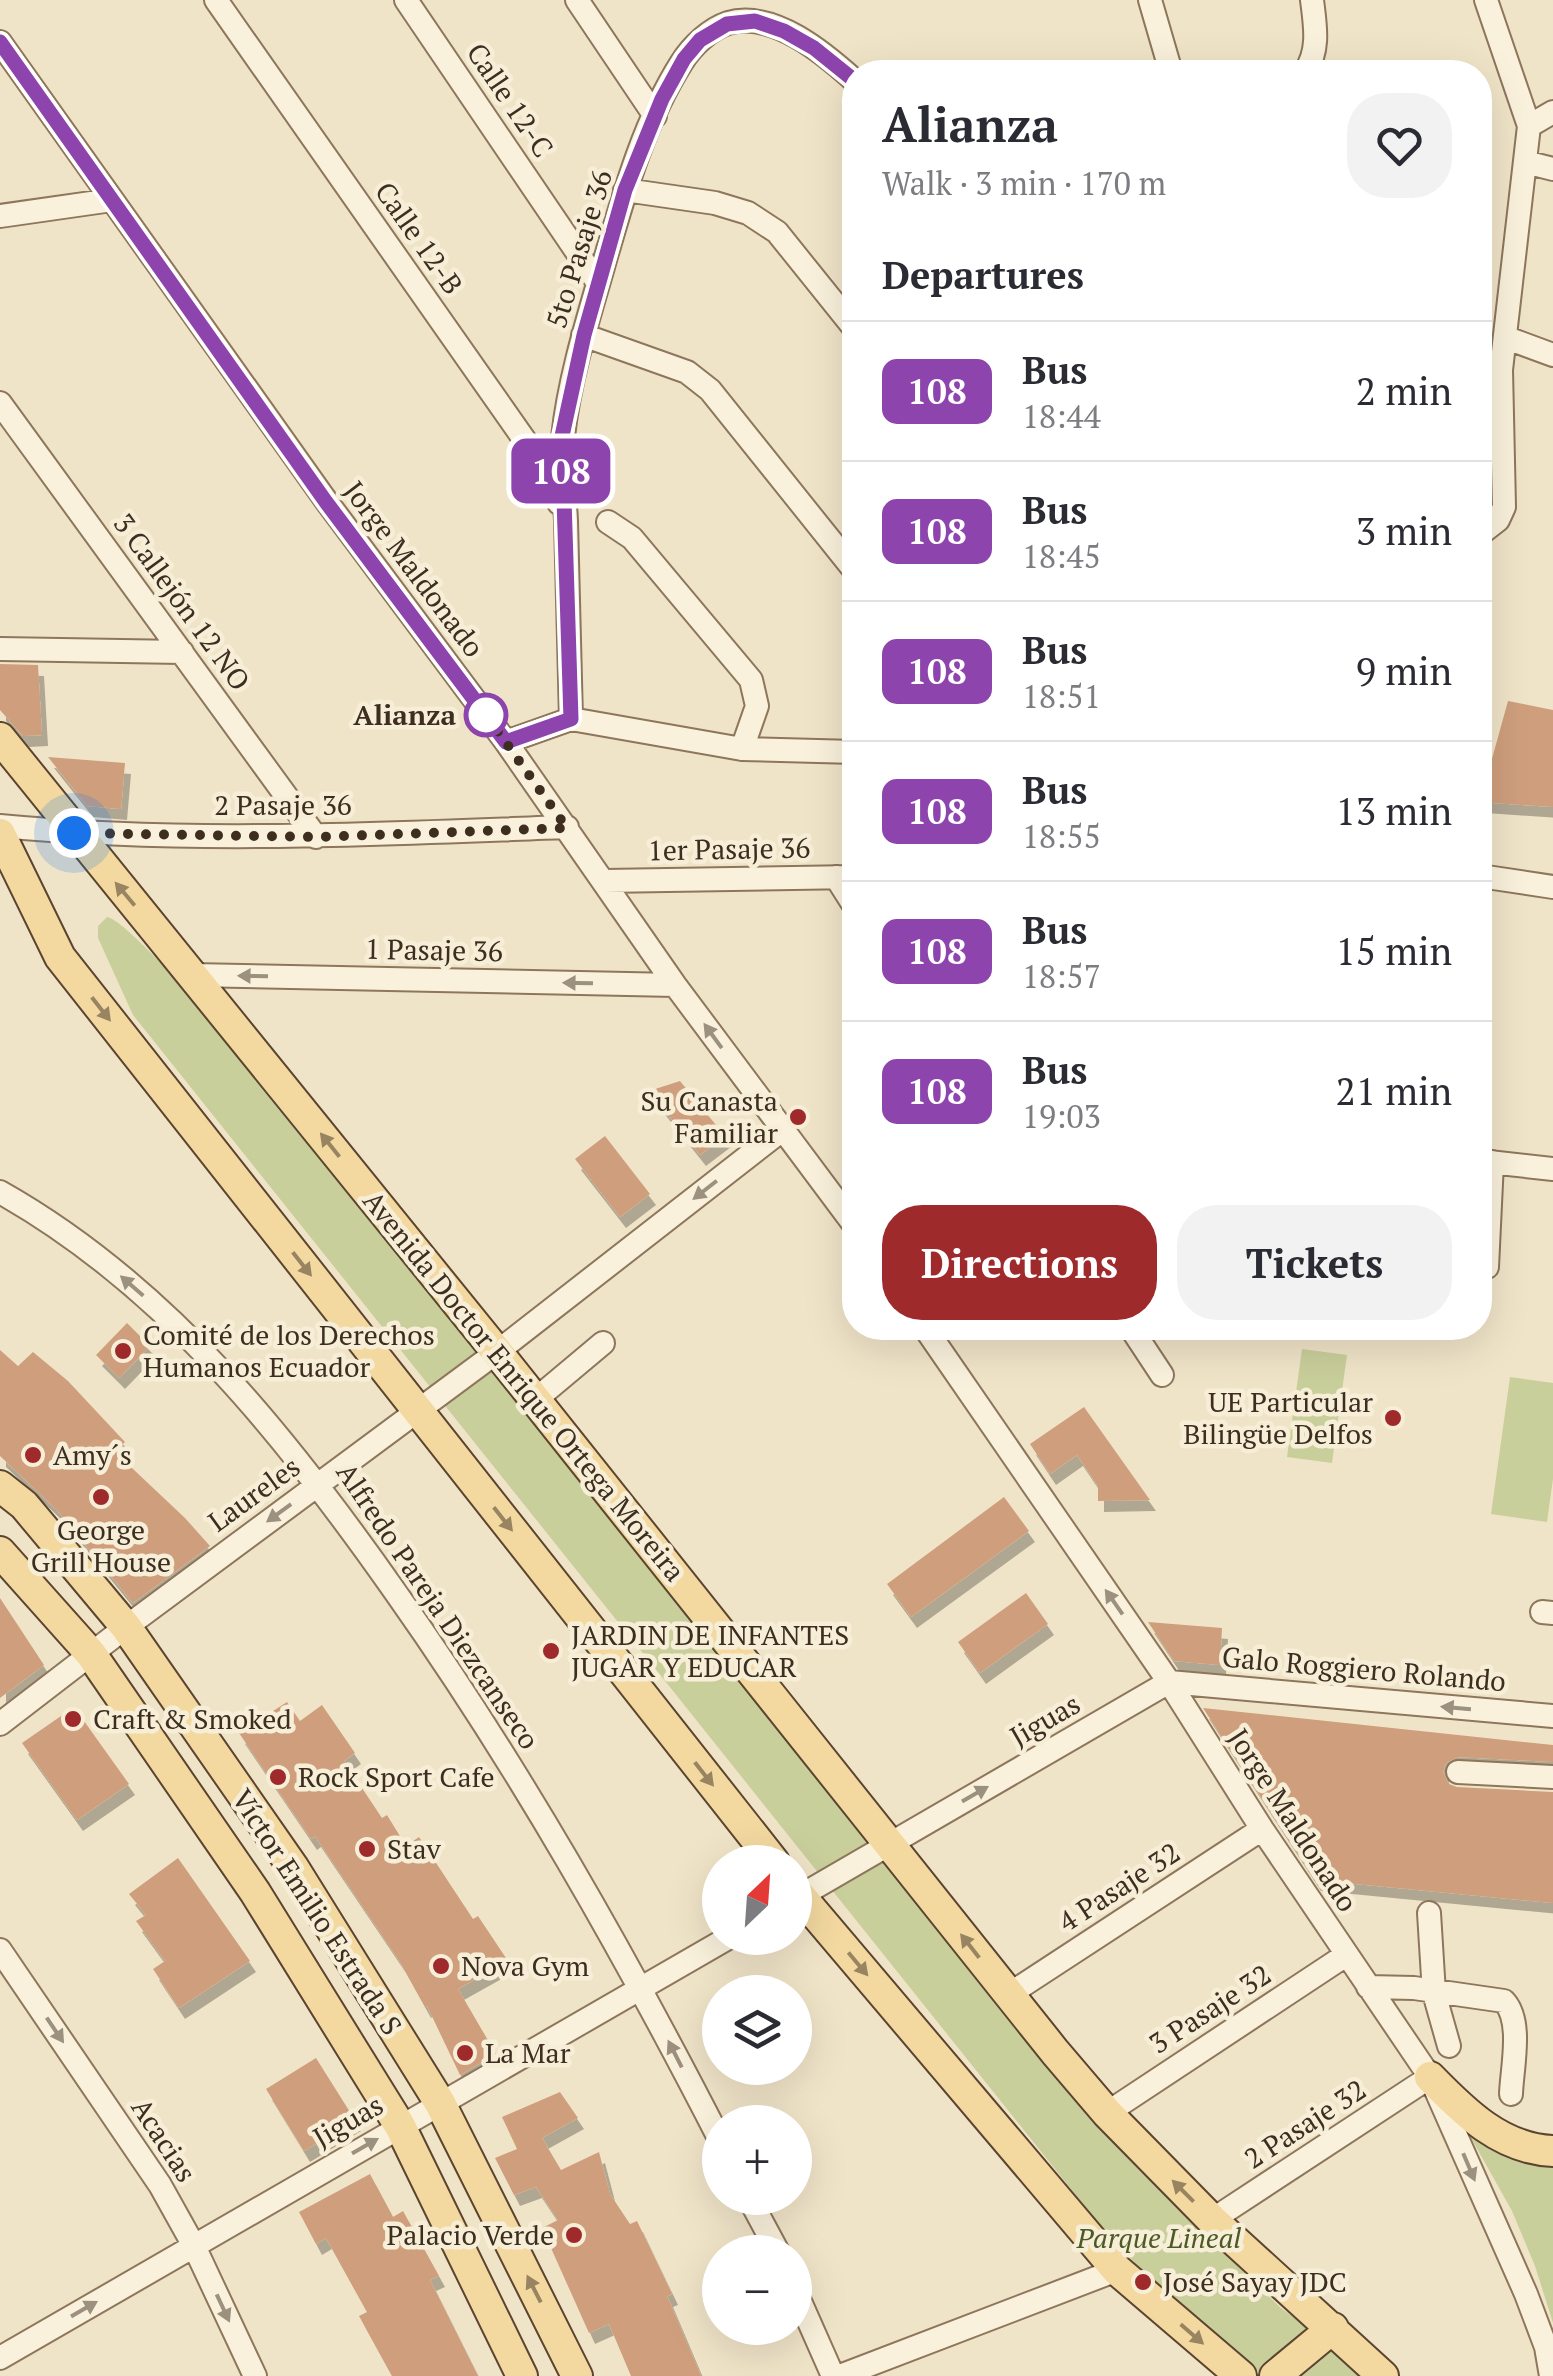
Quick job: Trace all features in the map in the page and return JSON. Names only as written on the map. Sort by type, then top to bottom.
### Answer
[{"type":"main road","name":"Avenida Doctor Enrique Ortega Moreira","points":[[0,738],[536,1400],[1008,1995],[1107,2113],[1212,2220],[1383,2376]]},
{"type":"main road","points":[[0,834],[60,957],[761,1845]]},
{"type":"main road","name":"Víctor Emilio Estrada S","points":[[0,1486],[24,1505],[126,1626],[293,1867],[440,2103],[573,2366]]},
{"type":"main road","name":"Víctor Emilio Estrada S","points":[[0,1552],[91,1654],[255,1892],[400,2126],[525,2376]]},
{"type":"main road","points":[[255,1892],[293,1867]]},
{"type":"main road","points":[[812,1913],[1117,2270],[1240,2376]]},
{"type":"main road","points":[[1430,2078],[1471,2118],[1506,2139],[1553,2151]]},
{"type":"main road","points":[[1276,2376],[1332,2328]]},
{"type":"main road","points":[[525,2376],[573,2366]]},
{"type":"street","name":"Calle 12-B","points":[[216,0],[526,442],[566,514]]},
{"type":"street","name":"Calle 12-C","points":[[406,0],[598,283]]},
{"type":"street","points":[[577,0],[655,116]]},
{"type":"street","points":[[1150,0],[1167,60]]},
{"type":"street","points":[[1312,0],[1317,34],[1313,60]]},
{"type":"street","points":[[1486,0],[1530,126],[1501,370],[1504,507],[1492,525]]},
{"type":"street","name":"5to Pasaje 36","points":[[571,719],[562,436],[584,335],[625,190],[655,116],[684,59],[700,40],[727,24],[755,21],[784,31],[842,71]]},
{"type":"street","name":"Jorge Maldonado","points":[[0,42],[326,502],[506,742],[675,984],[842,1207]]},
{"type":"street","points":[[1530,126],[1553,112]]},
{"type":"street","points":[[1525,162],[1553,169]]},
{"type":"street","points":[[625,190],[715,203],[748,213],[778,232],[842,313]]},
{"type":"street","points":[[0,216],[112,200]]},
{"type":"street","points":[[584,335],[687,372],[710,390],[842,556]]},
{"type":"street","points":[[1507,338],[1553,355]]},
{"type":"street","name":"3 Callejón 12 NO","points":[[0,403],[316,837]]},
{"type":"street","points":[[608,522],[632,538],[752,680],[756,706],[742,749]]},
{"type":"street","points":[[0,649],[182,652]]},
{"type":"street","points":[[506,742],[571,719],[742,749],[842,752]]},
{"type":"street","name":"2 Pasaje 36","points":[[0,826],[74,833],[316,837],[567,828]]},
{"type":"street","name":"1er Pasaje 36","points":[[604,881],[842,877]]},
{"type":"street","points":[[1492,878],[1553,886]]},
{"type":"street","name":"1 Pasaje 36","points":[[192,975],[675,984]]},
{"type":"street","name":"Laureles","points":[[0,1724],[497,1352],[782,1130]]},
{"type":"street","points":[[1492,1163],[1553,1170]]},
{"type":"street","name":"Alfredo Pareja Diezcanseco","points":[[0,1192],[73,1238],[158,1308],[222,1372],[320,1483],[494,1735],[641,1987],[702,2105]]},
{"type":"street","name":"Jorge Maldonado","points":[[933,1340],[1169,1682],[1262,1829],[1430,2078],[1526,2294],[1546,2347],[1552,2376]]},
{"type":"street","points":[[1139,1340],[1162,1375]]},
{"type":"street","points":[[536,1400],[603,1343]]},
{"type":"street","name":"Galo Roggiero Rolando","points":[[1169,1682],[1553,1716]]},
{"type":"street","name":"Jiguas","points":[[812,1887],[1169,1682]]},
{"type":"street","points":[[1458,1772],[1553,1777]]},
{"type":"street","name":"4 Pasaje 32","points":[[1008,1995],[1262,1829]]},
{"type":"street","points":[[1430,1913],[1434,1993],[1449,2046]]},
{"type":"street","name":"Acacias","points":[[0,1950],[160,2185],[194,2246],[255,2376]]},
{"type":"street","name":"Jiguas","points":[[0,2358],[702,1953]]},
{"type":"street","name":"3 Pasaje 32","points":[[1107,2113],[1346,1955]]},
{"type":"street","points":[[1368,1986],[1504,2000],[1512,2010],[1511,2094]]},
{"type":"street","name":"2 Pasaje 32","points":[[1212,2220],[1430,2078]]},
{"type":"street","points":[[812,2326],[836,2376],[1117,2270]]},
{"type":"green space","name":"Parque Lineal","points":[[107,917],[120,924],[162,964],[267,1083],[1026,2042],[1165,2196],[1281,2308],[1374,2376],[1264,2376],[1106,2233],[812,1865],[812,1845],[796,1845],[133,1015],[98,938],[98,926]]},
{"type":"green space","points":[[1302,1349],[1347,1355],[1332,1463],[1287,1457]]},
{"type":"green space","points":[[1510,1377],[1553,1383],[1553,1479],[1547,1522],[1491,1514]]},
{"type":"green space","points":[[1461,2120],[1553,2163],[1553,2323],[1512,2211]]},
{"type":"building","points":[[0,664],[38,665],[42,735],[23,736],[0,710]]},
{"type":"building","points":[[1508,701],[1553,710],[1553,807],[1492,803],[1492,759]]},
{"type":"building","points":[[48,757],[125,763],[121,809],[87,806]]},
{"type":"building","points":[[680,1081],[725,1136],[700,1155],[649,1091]]},
{"type":"building","points":[[605,1136],[650,1194],[620,1217],[575,1159]]},
{"type":"building","name":"Comité de los Derechos Humanos Ecuador","points":[[127,1323],[150,1346],[119,1378],[96,1355]]},
{"type":"building","points":[[0,1350],[18,1366],[33,1352],[68,1381],[125,1442],[115,1452],[210,1546],[133,1603],[57,1510],[0,1456]]},
{"type":"building","points":[[1084,1407],[1150,1500],[1098,1501],[1098,1486],[1077,1455],[1050,1474],[1030,1444]]},
{"type":"building","points":[[1004,1497],[1029,1531],[911,1617],[887,1584]]},
{"type":"building","points":[[1026,1593],[1048,1624],[980,1673],[958,1642]]},
{"type":"building","points":[[0,1598],[44,1665],[0,1698]]},
{"type":"building","points":[[1148,1622],[1222,1628],[1220,1665],[1174,1661]]},
{"type":"building","points":[[287,1702],[300,1721],[322,1705],[355,1753],[344,1761],[382,1818],[387,1815],[406,1846],[419,1837],[473,1919],[478,1916],[508,1961],[458,1989],[496,2054],[460,2075],[427,2006],[400,1962],[239,1733]]},
{"type":"building","points":[[74,1707],[129,1784],[77,1820],[22,1743]]},
{"type":"building","points":[[1203,1708],[1553,1745],[1553,1762],[1458,1757],[1446,1763],[1443,1772],[1449,1784],[1457,1787],[1553,1792],[1553,1903],[1315,1880]]},
{"type":"building","points":[[178,1858],[250,1961],[179,2008],[153,1969],[165,1961],[136,1921],[146,1915],[129,1894]]},
{"type":"building","points":[[316,2058],[355,2120],[304,2151],[266,2089]]},
{"type":"building","points":[[560,2092],[578,2118],[542,2138],[561,2170],[599,2152],[610,2194],[630,2224],[637,2221],[672,2294],[667,2296],[701,2376],[631,2376],[609,2324],[589,2333],[542,2228],[558,2220],[536,2187],[514,2195],[495,2158],[517,2149],[502,2117]]},
{"type":"building","points":[[370,2174],[393,2217],[403,2211],[439,2276],[430,2280],[478,2376],[392,2376],[359,2316],[367,2312],[326,2238],[316,2244],[299,2212]]},
{"type":"bus line","name":"108","points":[[0,42],[326,502],[506,742],[571,719],[562,436],[584,335],[625,190],[662,99],[684,59],[700,40],[727,24],[755,21],[784,31],[842,71]]},
{"type":"place","name":"Alianza","points":[[486,715]]},
{"type":"place","name":"Su Canasta Familiar","points":[[798,1117]]},
{"type":"place","name":"Comité de los Derechos Humanos Ecuador","points":[[123,1351]]},
{"type":"place","name":"UE Particular Bilingüe Delfos","points":[[1393,1418]]},
{"type":"place","name":"Amy´s","points":[[33,1455]]},
{"type":"place","name":"George Grill House","points":[[101,1497]]},
{"type":"place","name":"JARDIN DE INFANTES JUGAR Y EDUCAR","points":[[551,1651]]},
{"type":"place","name":"Craft & Smoked","points":[[73,1719]]},
{"type":"place","name":"Rock Sport Cafe","points":[[278,1777]]},
{"type":"place","name":"Stav","points":[[367,1849]]},
{"type":"place","name":"Nova Gym","points":[[441,1966]]},
{"type":"place","name":"La Mar","points":[[465,2053]]},
{"type":"place","name":"Palacio Verde","points":[[574,2235]]},
{"type":"place","name":"José Sayay JDC","points":[[1143,2282]]},
{"type":"route","points":[[74,833],[316,837],[567,828],[484,712],[486,715]]}]
